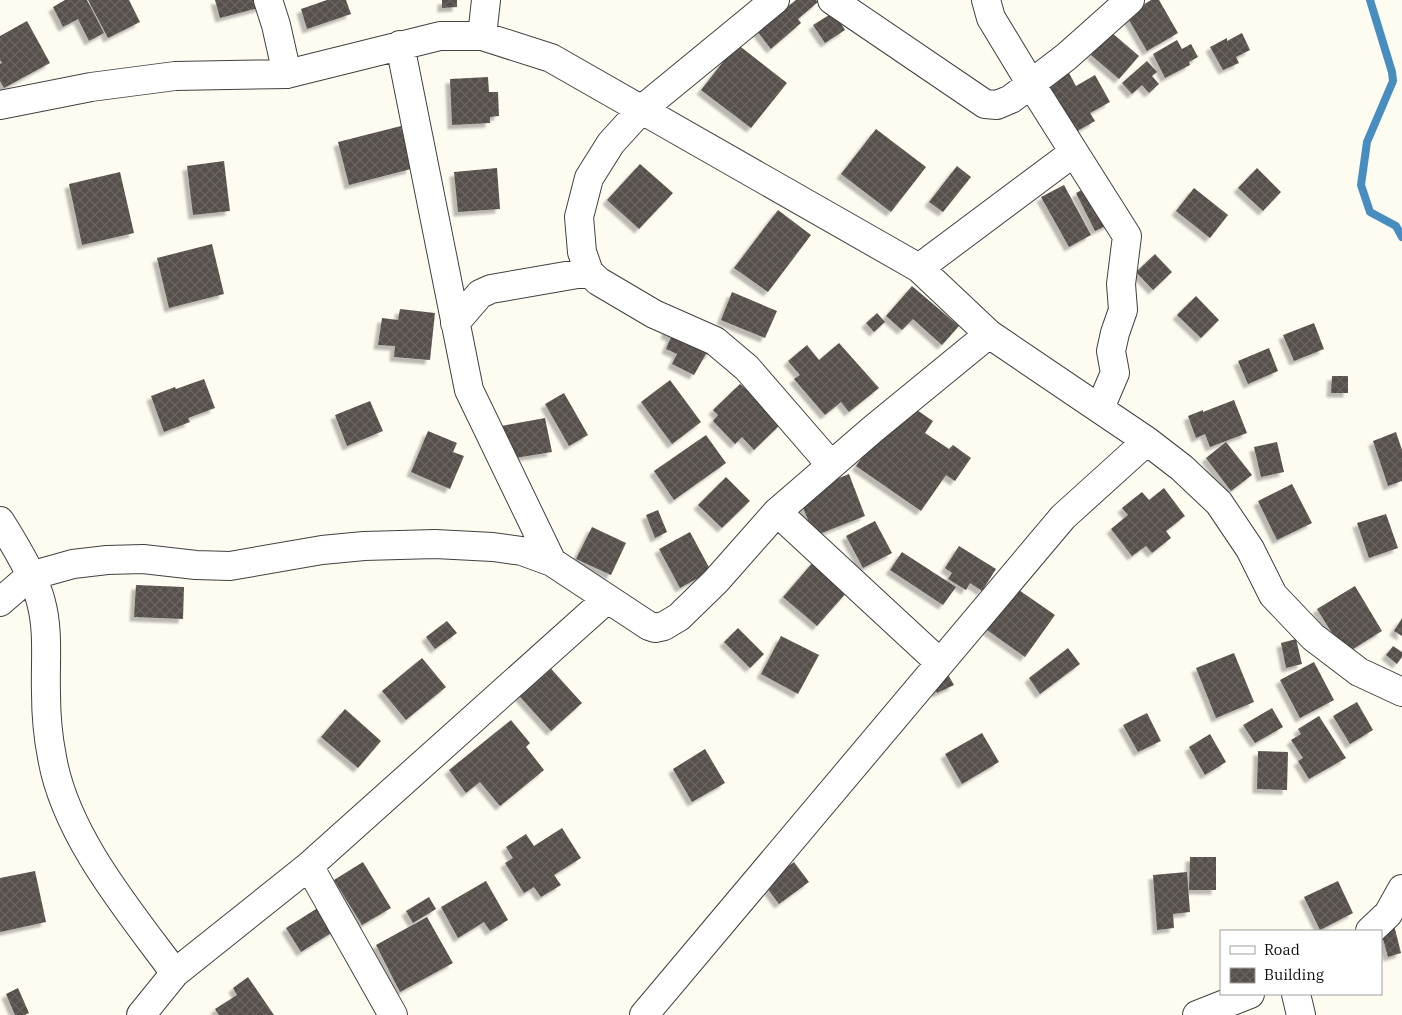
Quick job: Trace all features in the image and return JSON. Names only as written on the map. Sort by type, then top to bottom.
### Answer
[{"type":"street","points":[[268,0],[276,25],[287,74]]},
{"type":"street","points":[[482,36],[486,0]]},
{"type":"street","points":[[775,0],[641,110],[611,142],[589,178],[579,218],[582,252],[589,272],[598,281],[654,314],[715,341],[747,368],[831,465]]},
{"type":"street","points":[[832,0],[985,104],[997,105],[1011,100],[1066,57],[1130,0]]},
{"type":"street","points":[[986,0],[991,18],[1073,153],[1127,236],[1121,284],[1123,310],[1111,351],[1115,373],[1100,408]]},
{"type":"street","points":[[0,105],[90,87],[175,76],[287,74],[440,36],[482,36],[551,58],[918,268],[989,334],[1100,408],[1182,468],[1219,503],[1250,550],[1273,595],[1313,637],[1359,672],[1402,692]]},
{"type":"street","points":[[400,45],[468,390],[552,562]]},
{"type":"street","points":[[918,268],[1073,153]]},
{"type":"street","points":[[455,323],[480,294],[491,289],[589,272]]},
{"type":"street","points":[[0,602],[30,576],[73,564],[143,559],[196,565],[230,566],[322,550],[364,546],[435,544],[493,547],[522,551],[552,562],[649,626],[656,628],[664,626],[679,617],[716,581],[777,512],[989,334]]},
{"type":"street","points":[[644,1015],[939,662],[1063,517],[1147,441]]},
{"type":"street","points":[[777,512],[939,662]]},
{"type":"street","points":[[0,521],[30,576],[41,601],[46,641],[46,695],[52,757],[62,794],[89,850],[118,896],[175,973]]},
{"type":"street","points":[[141,1015],[175,973],[309,866],[607,599]]},
{"type":"street","points":[[309,866],[393,1015]]},
{"type":"street","points":[[1371,930],[1388,914],[1402,889]]},
{"type":"street","points":[[1197,1015],[1247,995]]},
{"type":"street","points":[[1296,995],[1301,1015]]},
{"type":"building","points":[[65,0],[87,0],[104,33],[89,41],[78,19],[63,27],[53,7]]},
{"type":"building","points":[[88,0],[129,0],[140,22],[108,38]]},
{"type":"building","points":[[215,0],[261,0],[262,7],[220,18]]},
{"type":"building","points":[[327,0],[346,0],[351,14],[307,29],[301,9]]},
{"type":"building","points":[[442,0],[457,0],[457,7],[442,8]]},
{"type":"building","points":[[796,0],[816,0],[818,2],[798,19],[801,23],[771,49],[757,31]]},
{"type":"building","points":[[1151,0],[1159,0],[1178,33],[1147,51],[1126,15]]},
{"type":"building","points":[[834,12],[845,30],[825,43],[813,25]]},
{"type":"building","points":[[27,21],[50,63],[4,88],[0,81],[0,64],[2,63],[0,60],[0,36]]},
{"type":"building","points":[[1111,32],[1139,56],[1119,79],[1091,55]]},
{"type":"building","points":[[1242,33],[1250,50],[1236,57],[1239,63],[1223,70],[1210,47]]},
{"type":"building","points":[[1177,40],[1182,49],[1191,44],[1198,57],[1189,62],[1190,65],[1165,78],[1153,54]]},
{"type":"building","points":[[737,44],[787,83],[751,128],[701,90]]},
{"type":"building","points":[[1147,61],[1157,72],[1152,76],[1159,84],[1149,93],[1142,85],[1132,94],[1122,83]]},
{"type":"building","points":[[1069,73],[1076,86],[1095,75],[1110,102],[1090,113],[1095,121],[1074,133],[1047,85]]},
{"type":"building","points":[[488,77],[489,92],[498,92],[499,116],[490,117],[490,123],[452,125],[450,79]]},
{"type":"building","points":[[401,126],[411,169],[349,185],[338,142]]},
{"type":"building","points":[[876,129],[926,167],[891,212],[841,174]]},
{"type":"building","points":[[224,161],[230,211],[193,215],[187,166]]},
{"type":"building","points":[[640,164],[673,193],[639,229],[607,200]]},
{"type":"building","points":[[957,166],[971,177],[943,212],[929,202]]},
{"type":"building","points":[[497,168],[500,209],[458,212],[454,172]]},
{"type":"building","points":[[1257,168],[1281,192],[1263,211],[1238,188]]},
{"type":"building","points":[[120,172],[134,233],[82,245],[69,184]]},
{"type":"building","points":[[1064,185],[1091,235],[1069,247],[1041,197]]},
{"type":"building","points":[[1091,185],[1112,223],[1095,231],[1076,193]]},
{"type":"building","points":[[1194,188],[1228,215],[1210,238],[1176,211]]},
{"type":"building","points":[[778,210],[811,235],[768,292],[734,268]]},
{"type":"building","points":[[212,244],[224,294],[169,308],[157,258]]},
{"type":"building","points":[[1155,254],[1172,272],[1153,290],[1136,272]]},
{"type":"building","points":[[912,286],[959,326],[942,345],[913,319],[902,330],[886,316]]},
{"type":"building","points":[[732,292],[777,311],[765,338],[721,320]]},
{"type":"building","points":[[1196,296],[1219,320],[1201,338],[1177,315]]},
{"type":"building","points":[[400,309],[435,313],[430,360],[394,357],[395,346],[378,345],[382,318],[398,320]]},
{"type":"building","points":[[877,313],[885,322],[874,332],[866,323]]},
{"type":"building","points":[[1314,323],[1324,349],[1294,361],[1283,335]]},
{"type":"building","points":[[669,324],[714,345],[709,355],[706,354],[694,375],[672,364],[677,354],[666,349],[671,337],[665,334]]},
{"type":"building","points":[[839,343],[879,388],[849,412],[841,402],[825,415],[794,379],[800,375],[788,361],[807,345],[819,360]]},
{"type":"building","points":[[1269,348],[1278,371],[1248,384],[1238,361]]},
{"type":"building","points":[[1332,376],[1348,376],[1348,393],[1331,393]]},
{"type":"building","points":[[204,379],[215,408],[188,418],[190,422],[164,432],[151,396]]},
{"type":"building","points":[[670,380],[701,422],[672,444],[641,402]]},
{"type":"building","points":[[754,383],[781,424],[754,450],[742,437],[735,444],[713,421],[718,415],[713,410],[740,384],[747,390]]},
{"type":"building","points":[[564,393],[588,435],[569,446],[545,404]]},
{"type":"building","points":[[1234,400],[1247,433],[1210,447],[1205,434],[1196,438],[1188,416]]},
{"type":"building","points":[[370,401],[383,431],[347,446],[335,415]]},
{"type":"building","points":[[911,406],[933,421],[925,433],[949,449],[953,445],[971,458],[955,481],[946,475],[921,511],[856,466],[896,410]]},
{"type":"building","points":[[545,418],[552,452],[515,458],[513,448],[506,449],[501,426]]},
{"type":"building","points":[[428,431],[457,443],[453,452],[464,456],[450,489],[411,472]]},
{"type":"building","points":[[1396,432],[1402,450],[1402,481],[1388,486],[1373,441]]},
{"type":"building","points":[[706,435],[726,463],[674,500],[654,471]]},
{"type":"building","points":[[1226,442],[1252,475],[1231,491],[1206,458]]},
{"type":"building","points":[[1277,442],[1284,472],[1261,477],[1254,447]]},
{"type":"building","points":[[849,474],[865,516],[814,536],[798,494]]},
{"type":"building","points":[[726,477],[750,501],[722,528],[698,505]]},
{"type":"building","points":[[1292,484],[1312,523],[1277,540],[1258,501]]},
{"type":"building","points":[[1164,488],[1185,516],[1166,531],[1171,538],[1152,553],[1146,546],[1132,556],[1111,529],[1128,515],[1122,508],[1142,492],[1149,500]]},
{"type":"building","points":[[658,510],[667,532],[655,538],[646,515]]},
{"type":"building","points":[[1386,514],[1398,548],[1369,558],[1357,523]]},
{"type":"building","points":[[875,521],[892,553],[863,568],[846,536]]},
{"type":"building","points":[[592,527],[626,543],[611,575],[576,559]]},
{"type":"building","points":[[690,532],[711,571],[680,588],[659,549]]},
{"type":"building","points":[[959,546],[996,569],[982,591],[970,583],[966,590],[948,579],[952,573],[945,568]]},
{"type":"building","points":[[902,552],[956,587],[943,605],[890,570]]},
{"type":"building","points":[[814,561],[848,591],[817,626],[783,597]]},
{"type":"building","points":[[136,585],[184,587],[183,619],[134,617]]},
{"type":"building","points":[[1355,586],[1382,631],[1345,654],[1317,609]]},
{"type":"building","points":[[1016,588],[1055,615],[1025,657],[987,630]]},
{"type":"building","points":[[1402,618],[1402,636],[1394,631]]},
{"type":"building","points":[[447,621],[457,633],[435,649],[426,637]]},
{"type":"building","points":[[738,628],[764,654],[750,668],[724,642]]},
{"type":"building","points":[[781,636],[819,655],[798,694],[761,674]]},
{"type":"building","points":[[1296,639],[1302,664],[1286,668],[1281,643]]},
{"type":"building","points":[[1393,646],[1402,652],[1402,657],[1397,664],[1386,655]]},
{"type":"building","points":[[1068,648],[1080,664],[1040,694],[1029,678]]},
{"type":"building","points":[[1234,653],[1254,702],[1216,718],[1196,668]]},
{"type":"building","points":[[422,658],[446,687],[406,720],[382,691]]},
{"type":"building","points":[[544,661],[582,703],[551,731],[513,689]]},
{"type":"building","points":[[1314,662],[1334,700],[1300,718],[1280,680]]},
{"type":"building","points":[[946,671],[954,685],[937,693],[930,680]]},
{"type":"building","points":[[1357,702],[1373,730],[1350,744],[1333,716]]},
{"type":"building","points":[[1272,708],[1283,727],[1255,743],[1243,725]]},
{"type":"building","points":[[345,709],[381,741],[358,768],[321,737]]},
{"type":"building","points":[[1147,713],[1161,741],[1138,752],[1123,725]]},
{"type":"building","points":[[1319,716],[1346,758],[1309,779],[1298,761],[1303,758],[1291,740],[1301,734],[1298,729]]},
{"type":"building","points":[[511,720],[530,743],[526,747],[544,770],[500,806],[480,782],[466,793],[449,770]]},
{"type":"building","points":[[982,733],[999,762],[962,784],[945,754]]},
{"type":"building","points":[[1210,734],[1226,762],[1205,775],[1189,747]]},
{"type":"building","points":[[705,749],[725,783],[692,802],[673,769]]},
{"type":"building","points":[[1258,751],[1288,752],[1287,790],[1257,789]]},
{"type":"building","points":[[562,828],[581,858],[554,875],[561,885],[541,897],[534,887],[524,893],[505,863],[513,858],[506,847],[526,834],[534,846]]},
{"type":"building","points":[[1190,857],[1216,857],[1216,890],[1189,890]]},
{"type":"building","points":[[363,862],[391,908],[362,925],[334,880]]},
{"type":"building","points":[[794,862],[809,882],[779,904],[764,884]]},
{"type":"building","points":[[35,871],[46,922],[0,932],[0,878]]},
{"type":"building","points":[[1187,872],[1190,912],[1173,914],[1174,928],[1157,930],[1153,875]]},
{"type":"building","points":[[486,881],[508,920],[490,931],[484,922],[458,938],[441,907]]},
{"type":"building","points":[[1338,881],[1353,913],[1320,930],[1304,897]]},
{"type":"building","points":[[429,897],[436,909],[413,923],[406,911]]},
{"type":"building","points":[[324,904],[339,928],[301,952],[286,928]]},
{"type":"building","points":[[427,917],[453,963],[400,992],[376,945]]},
{"type":"building","points":[[1394,925],[1401,953],[1388,957],[1382,931]]},
{"type":"building","points":[[248,977],[274,1015],[219,1015],[215,1009],[237,995],[233,988]]},
{"type":"building","points":[[18,988],[29,1013],[25,1015],[15,1015],[6,994]]},
{"type":"waterway","points":[[1370,0],[1393,81],[1367,142],[1361,185],[1370,212],[1396,226],[1402,237]]}]
